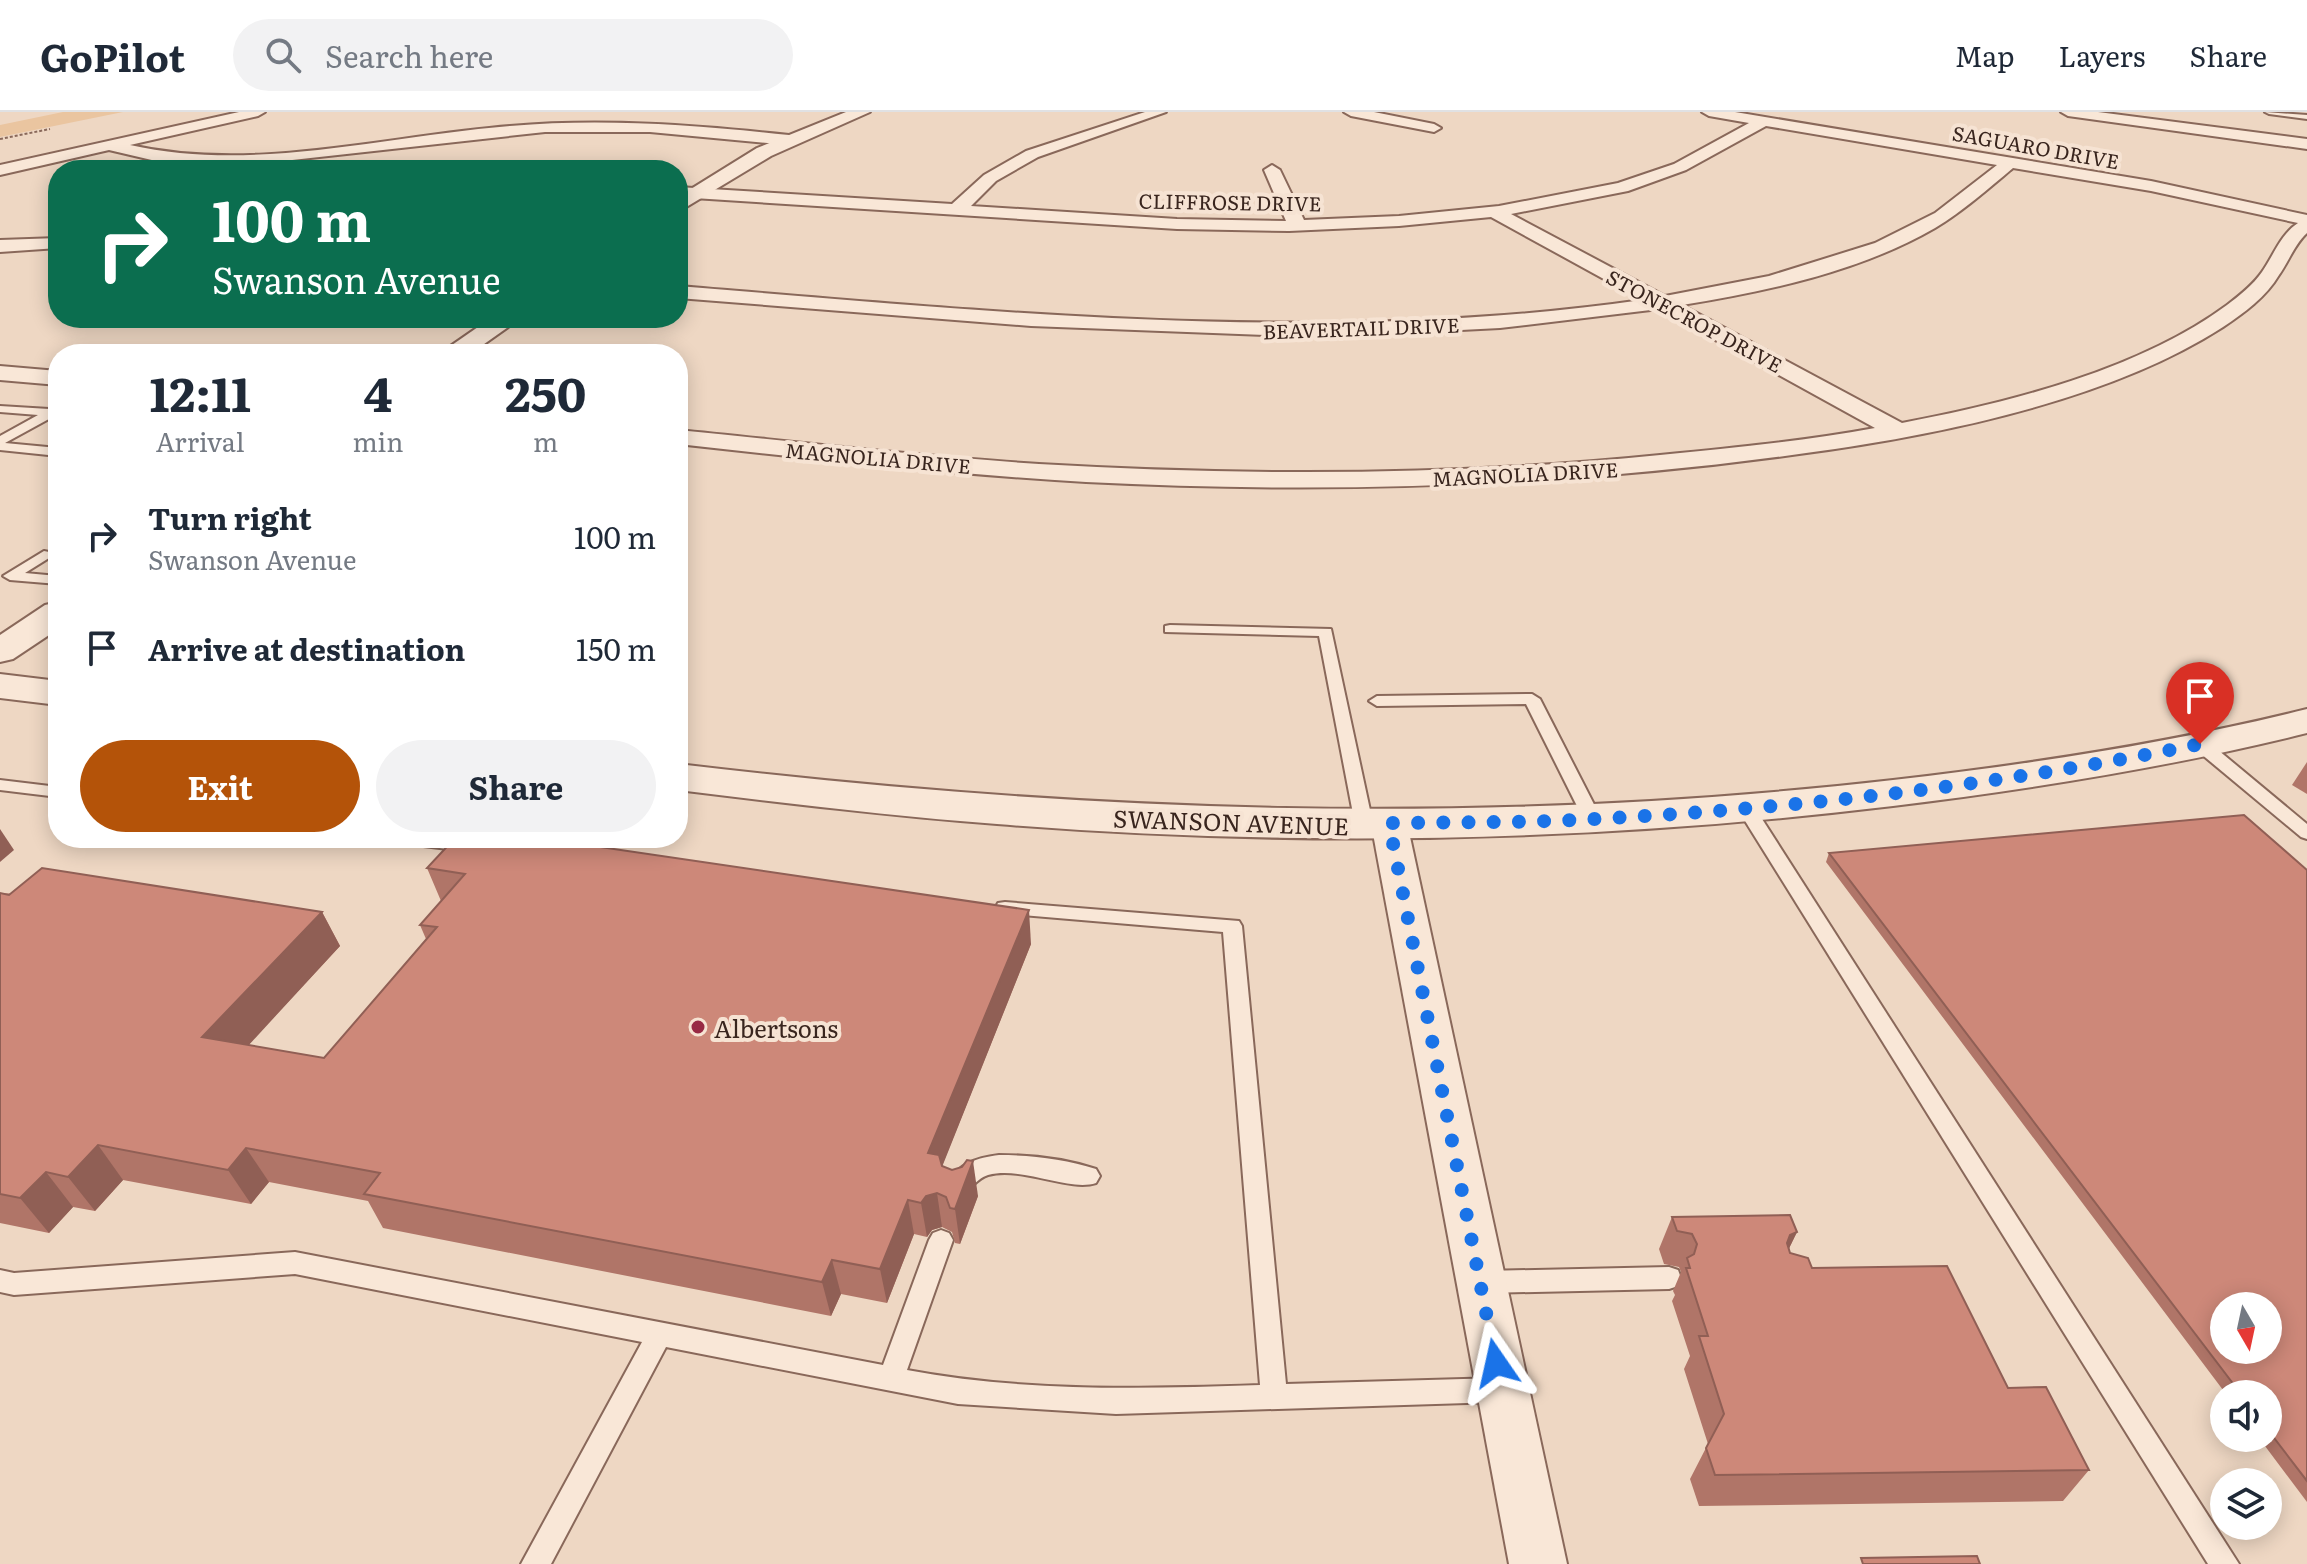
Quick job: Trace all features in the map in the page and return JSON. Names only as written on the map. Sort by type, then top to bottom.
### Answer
[{"type":"street","points":[[0,170],[258,112]]},
{"type":"street","points":[[688,192],[789,140],[861,112]]},
{"type":"street","points":[[956,210],[990,178],[1016,161],[1068,140],[1159,112]]},
{"type":"street","points":[[1351,112],[1434,128]]},
{"type":"street","name":"SAGUARO DRIVE","points":[[1709,112],[2151,186],[2307,223]]},
{"type":"street","points":[[2068,112],[2307,144]]},
{"type":"street","name":"CLIFFROSE DRIVE","points":[[688,192],[1177,224],[1297,225],[1399,221],[1493,211],[1585,196],[1680,167],[1764,121]]},
{"type":"street","points":[[111,146],[150,157],[234,159],[482,132],[591,126],[668,127],[789,140]]},
{"type":"street","name":"BEAVERTAIL DRIVE","points":[[688,293],[1058,323],[1234,330],[1439,326],[1563,315],[1663,302],[1782,278],[1880,247],[1946,213],[2010,162]]},
{"type":"street","points":[[1272,170],[1297,225]]},
{"type":"street","name":"STONECROP DRIVE","points":[[1493,211],[1897,430]]},
{"type":"street","name":"MAGNOLIA DRIVE","points":[[688,438],[1082,474],[1221,480],[1500,476],[1633,467],[1757,453],[1972,414],[2131,365],[2189,338],[2234,310],[2265,283],[2288,240],[2307,223]]},
{"type":"street","points":[[0,246],[48,244]]},
{"type":"street","points":[[468,344],[492,328]]},
{"type":"street","points":[[0,373],[48,377]]},
{"type":"street","points":[[0,651],[48,620]]},
{"type":"street","points":[[0,686],[48,692]]},
{"type":"street","name":"SWANSON AVENUE","points":[[688,778],[779,791],[1043,815],[1377,824],[1593,820],[1855,800],[2093,767],[2307,721]]},
{"type":"street","points":[[1377,824],[1481,1282],[1538,1564]]},
{"type":"lane","points":[[2269,112],[2307,117]]},
{"type":"lane","points":[[0,409],[48,411]]},
{"type":"lane","points":[[0,443],[48,415]]},
{"type":"lane","points":[[0,443],[48,451]]},
{"type":"lane","points":[[44,555],[10,576],[48,579]]},
{"type":"lane","points":[[1170,629],[1326,632],[1377,824]]},
{"type":"lane","points":[[1377,701],[1532,699],[1593,820]]},
{"type":"lane","points":[[2200,744],[2307,833]]},
{"type":"lane","points":[[0,785],[48,791]]},
{"type":"lane","points":[[1746,808],[2225,1564]]},
{"type":"lane","points":[[985,907],[1232,926],[1274,1398]]},
{"type":"lane","points":[[958,1192],[967,1173],[995,1163],[1088,1176]]},
{"type":"lane","points":[[891,1379],[941,1240]]},
{"type":"lane","points":[[0,1281],[14,1284],[295,1263],[958,1392],[1116,1402],[1501,1390]]},
{"type":"lane","points":[[1481,1282],[1669,1278]]},
{"type":"lane","points":[[535,1564],[660,1333]]},
{"type":"sand","points":[[63,112],[123,112],[0,137],[0,125]]},
{"type":"building","points":[[2244,815],[2307,870],[2307,1481],[2282,1448],[2282,1380],[2230,1380],[2218,1364],[2282,1364],[2282,1292],[2210,1292],[2210,1353],[1829,853]]},
{"type":"building","name":"Albertsons","points":[[446,848],[607,848],[1029,910],[928,1153],[939,1155],[942,1166],[952,1170],[962,1167],[967,1160],[973,1161],[955,1209],[950,1208],[946,1197],[937,1193],[926,1196],[921,1203],[908,1200],[880,1269],[832,1260],[822,1282],[364,1194],[380,1173],[246,1148],[228,1170],[98,1145],[68,1177],[46,1172],[20,1198],[0,1194],[0,893],[9,895],[42,868],[322,912],[202,1037],[324,1058],[437,927],[420,925],[465,874],[427,868]]},
{"type":"building","points":[[1790,1215],[1797,1232],[1790,1235],[1787,1243],[1790,1253],[1808,1258],[1812,1268],[1947,1266],[2008,1388],[2046,1387],[2089,1470],[1715,1475],[1706,1448],[1724,1414],[1699,1336],[1708,1336],[1686,1268],[1690,1268],[1687,1258],[1694,1254],[1697,1244],[1692,1234],[1677,1231],[1672,1217]]},
{"type":"building","points":[[1977,1556],[1980,1564],[1863,1564],[1861,1558]]},
{"type":"place","name":"Albertsons","points":[[698,1027]]},
{"type":"route","points":[[1496,1363],[1389,823],[1593,820],[1855,800],[2093,767],[2200,744]]}]
